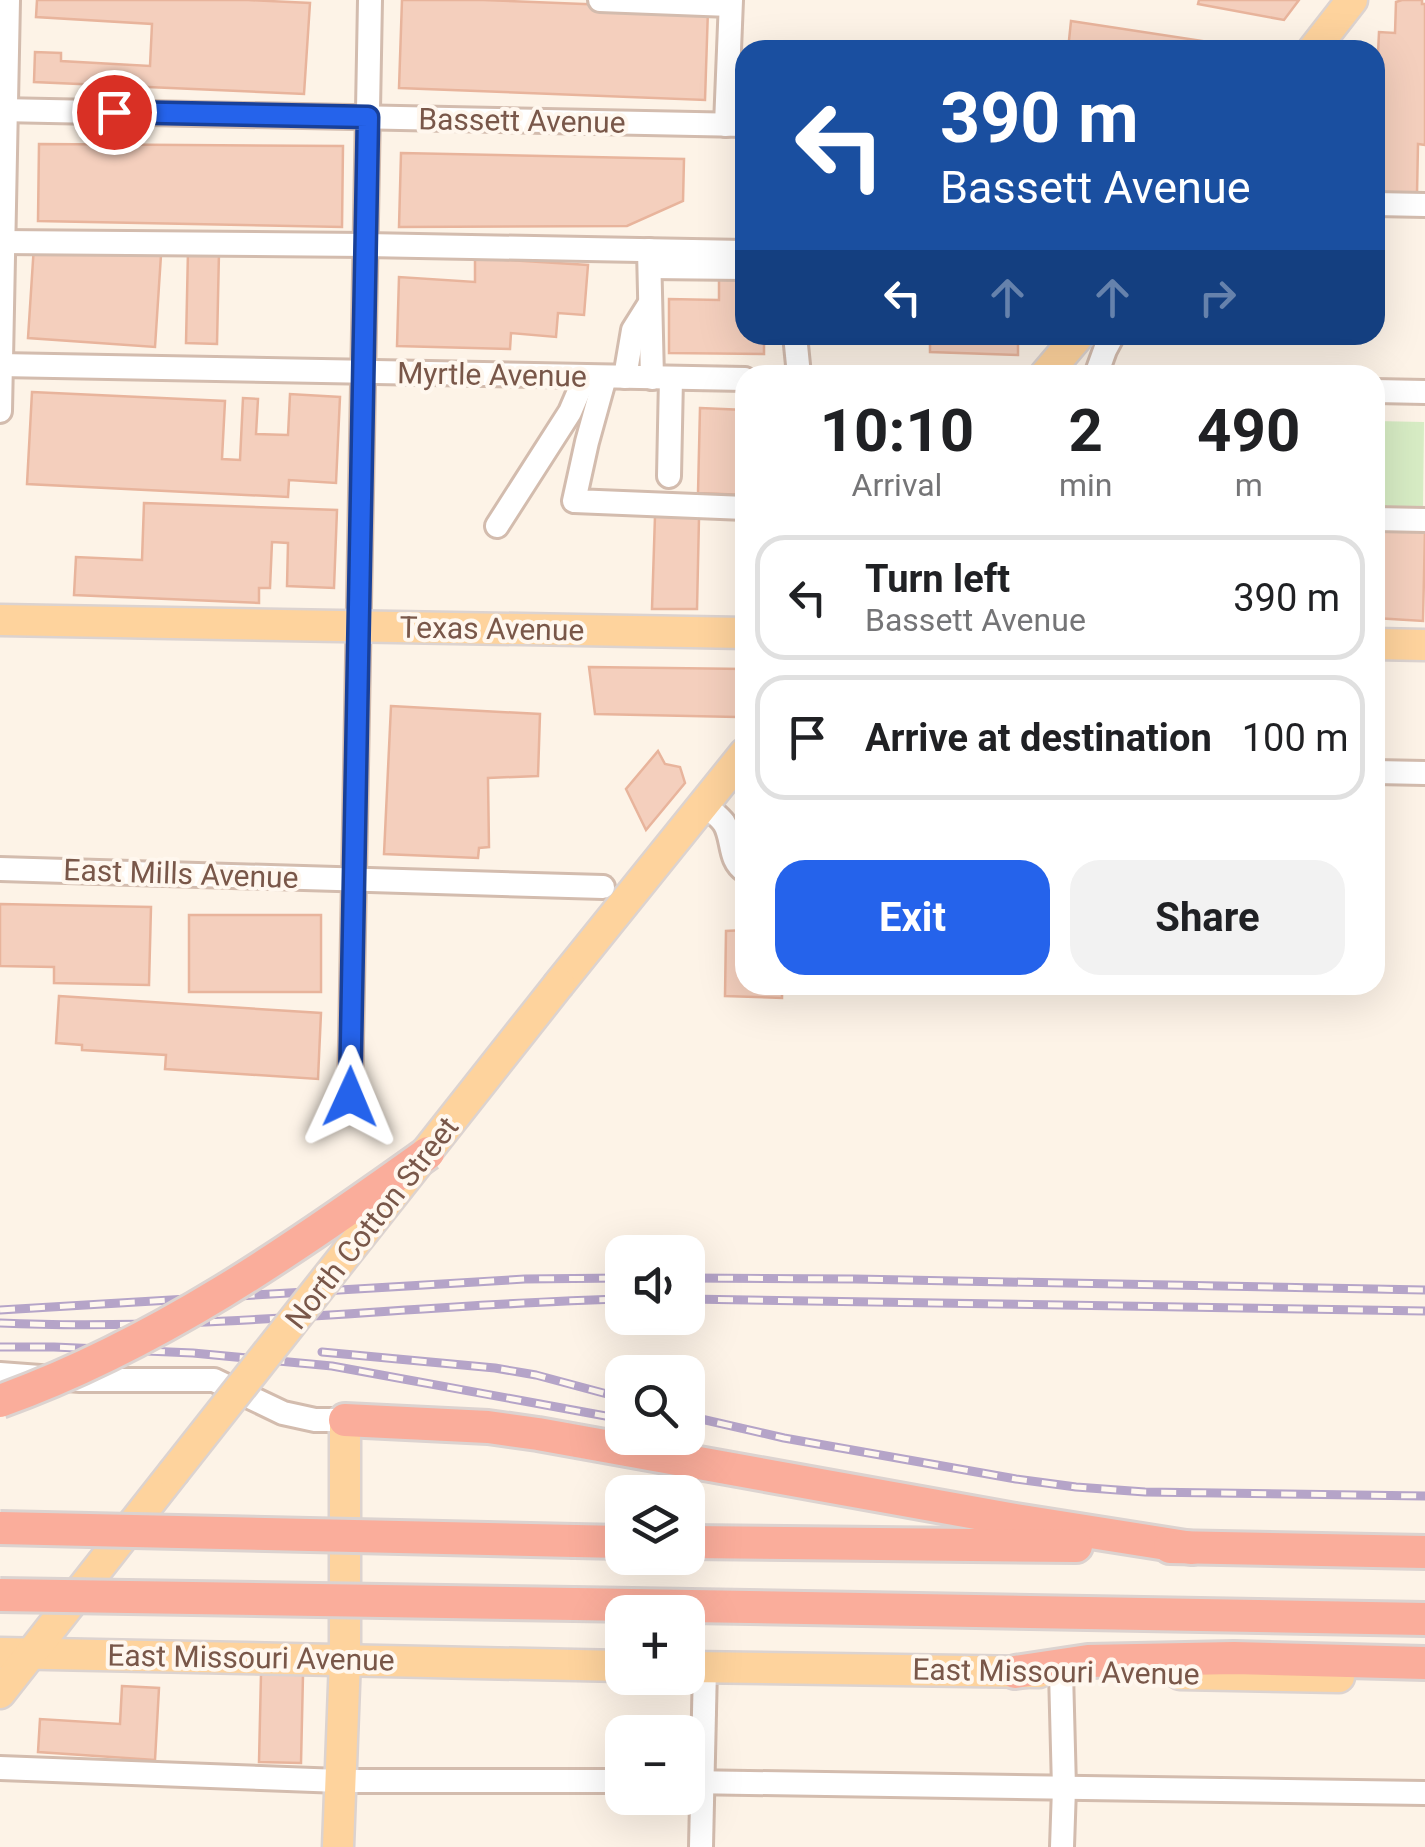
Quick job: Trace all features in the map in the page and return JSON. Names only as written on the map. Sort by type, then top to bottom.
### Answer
[{"type":"highway","points":[[0,1401],[50,1383],[167,1325],[348,1210],[428,1153]]},
{"type":"highway","points":[[345,1420],[472,1426],[538,1434],[1192,1548]]},
{"type":"highway","points":[[0,1528],[605,1542]]},
{"type":"highway","points":[[705,1542],[1425,1552]]},
{"type":"highway","points":[[0,1595],[1425,1620]]},
{"type":"highway","points":[[1014,1672],[1088,1661],[1234,1658],[1425,1663]]},
{"type":"main road","points":[[1321,40],[1352,0]]},
{"type":"main road","points":[[1053,365],[1071,345]]},
{"type":"main road","name":"Texas Avenue","points":[[0,620],[735,633]]},
{"type":"main road","points":[[1385,644],[1425,645]]},
{"type":"main road","name":"North Cotton Street","points":[[0,1693],[735,765]]},
{"type":"main road","points":[[338,1847],[345,1420]]},
{"type":"main road","name":"East Missouri Avenue","points":[[0,1653],[605,1666]]},
{"type":"main road","name":"East Missouri Avenue","points":[[705,1667],[1425,1678]]},
{"type":"street","points":[[0,411],[8,0]]},
{"type":"street","points":[[350,1097],[370,0]]},
{"type":"street","points":[[600,0],[731,2],[735,100]]},
{"type":"street","name":"Bassett Avenue","points":[[3,110],[735,125]]},
{"type":"street","points":[[1385,204],[1425,205]]},
{"type":"street","points":[[2,242],[366,245],[650,258],[735,267]]},
{"type":"street","points":[[650,258],[735,253]]},
{"type":"street","points":[[650,258],[650,304],[669,476]]},
{"type":"street","points":[[497,526],[570,412],[605,377],[650,304]]},
{"type":"street","name":"Myrtle Avenue","points":[[0,365],[735,379]]},
{"type":"street","points":[[605,377],[574,501],[735,508]]},
{"type":"street","points":[[1385,391],[1425,392]]},
{"type":"street","points":[[1385,519],[1425,520]]},
{"type":"street","points":[[1385,772],[1425,772]]},
{"type":"street","points":[[704,804],[726,827],[735,861]]},
{"type":"street","name":"East Mills Avenue","points":[[0,870],[603,887]]},
{"type":"street","points":[[0,1374],[80,1380],[214,1380],[283,1413],[316,1420],[345,1420]]},
{"type":"street","points":[[1061,1672],[1062,1847]]},
{"type":"street","points":[[0,1768],[340,1782],[605,1782]]},
{"type":"street","points":[[705,1782],[1425,1793]]},
{"type":"street","points":[[698,1815],[701,1847]]},
{"type":"green space","points":[[1385,421],[1424,422],[1423,511],[1385,509]]},
{"type":"building","points":[[37,0],[310,3],[304,94],[34,82],[35,52],[61,53],[61,61],[150,66],[152,24],[36,17]]},
{"type":"building","points":[[402,0],[708,9],[705,100],[399,88]]},
{"type":"building","points":[[1199,0],[1299,0],[1284,20],[1198,4]]},
{"type":"building","points":[[1422,0],[1425,4],[1425,145],[1418,144],[1417,194],[1385,193],[1385,40],[1379,40],[1379,32],[1395,33],[1396,2]]},
{"type":"building","points":[[1071,21],[1196,40],[1069,40]]},
{"type":"building","points":[[39,144],[343,146],[342,227],[38,221]]},
{"type":"building","points":[[401,153],[684,159],[683,201],[627,226],[399,227]]},
{"type":"building","points":[[34,245],[161,255],[155,347],[28,338]]},
{"type":"building","points":[[188,251],[219,252],[217,344],[186,343]]},
{"type":"building","points":[[475,258],[588,265],[584,315],[558,313],[556,337],[511,333],[510,349],[397,346],[399,277],[475,282]]},
{"type":"building","points":[[719,272],[735,272],[735,345],[764,345],[764,354],[669,353],[669,299],[719,300]]},
{"type":"building","points":[[930,345],[1018,345],[1018,355],[930,352]]},
{"type":"building","points":[[32,392],[225,401],[222,459],[240,460],[243,398],[258,399],[256,434],[288,435],[290,394],[340,397],[336,483],[289,480],[288,497],[27,484]]},
{"type":"building","points":[[700,408],[735,410],[735,495],[698,493]]},
{"type":"building","points":[[144,503],[337,510],[334,588],[287,586],[288,543],[272,542],[270,588],[259,588],[259,603],[74,595],[76,557],[142,560]]},
{"type":"building","points":[[655,516],[699,518],[697,609],[652,609]]},
{"type":"building","points":[[1385,528],[1425,530],[1423,621],[1385,619]]},
{"type":"building","points":[[589,667],[735,669],[735,717],[595,714]]},
{"type":"building","points":[[391,706],[540,714],[538,776],[488,778],[489,847],[479,848],[478,858],[384,854]]},
{"type":"building","points":[[658,751],[665,764],[680,767],[685,783],[646,830],[626,789]]},
{"type":"building","points":[[0,904],[151,907],[149,985],[54,983],[54,967],[0,966]]},
{"type":"building","points":[[189,915],[321,915],[321,992],[189,992]]},
{"type":"building","points":[[726,931],[735,931],[735,995],[782,998],[725,996]]},
{"type":"building","points":[[59,996],[321,1013],[318,1079],[165,1069],[166,1055],[82,1050],[82,1045],[56,1043]]},
{"type":"building","points":[[261,1674],[303,1675],[301,1763],[259,1762]]},
{"type":"building","points":[[122,1686],[159,1688],[155,1760],[38,1752],[40,1719],[120,1724]]},
{"type":"railway","points":[[0,1310],[525,1279],[605,1278]]},
{"type":"railway","points":[[705,1278],[1425,1290]]},
{"type":"railway","points":[[705,1299],[1425,1311]]},
{"type":"railway","points":[[0,1323],[234,1321],[605,1300]]},
{"type":"railway","points":[[0,1347],[193,1353],[332,1366],[605,1416]]},
{"type":"railway","points":[[322,1352],[495,1368],[605,1393]]},
{"type":"railway","points":[[705,1420],[784,1438],[1076,1487],[1145,1492],[1425,1496]]},
{"type":"route","points":[[114,112],[368,117],[350,1097]]}]
